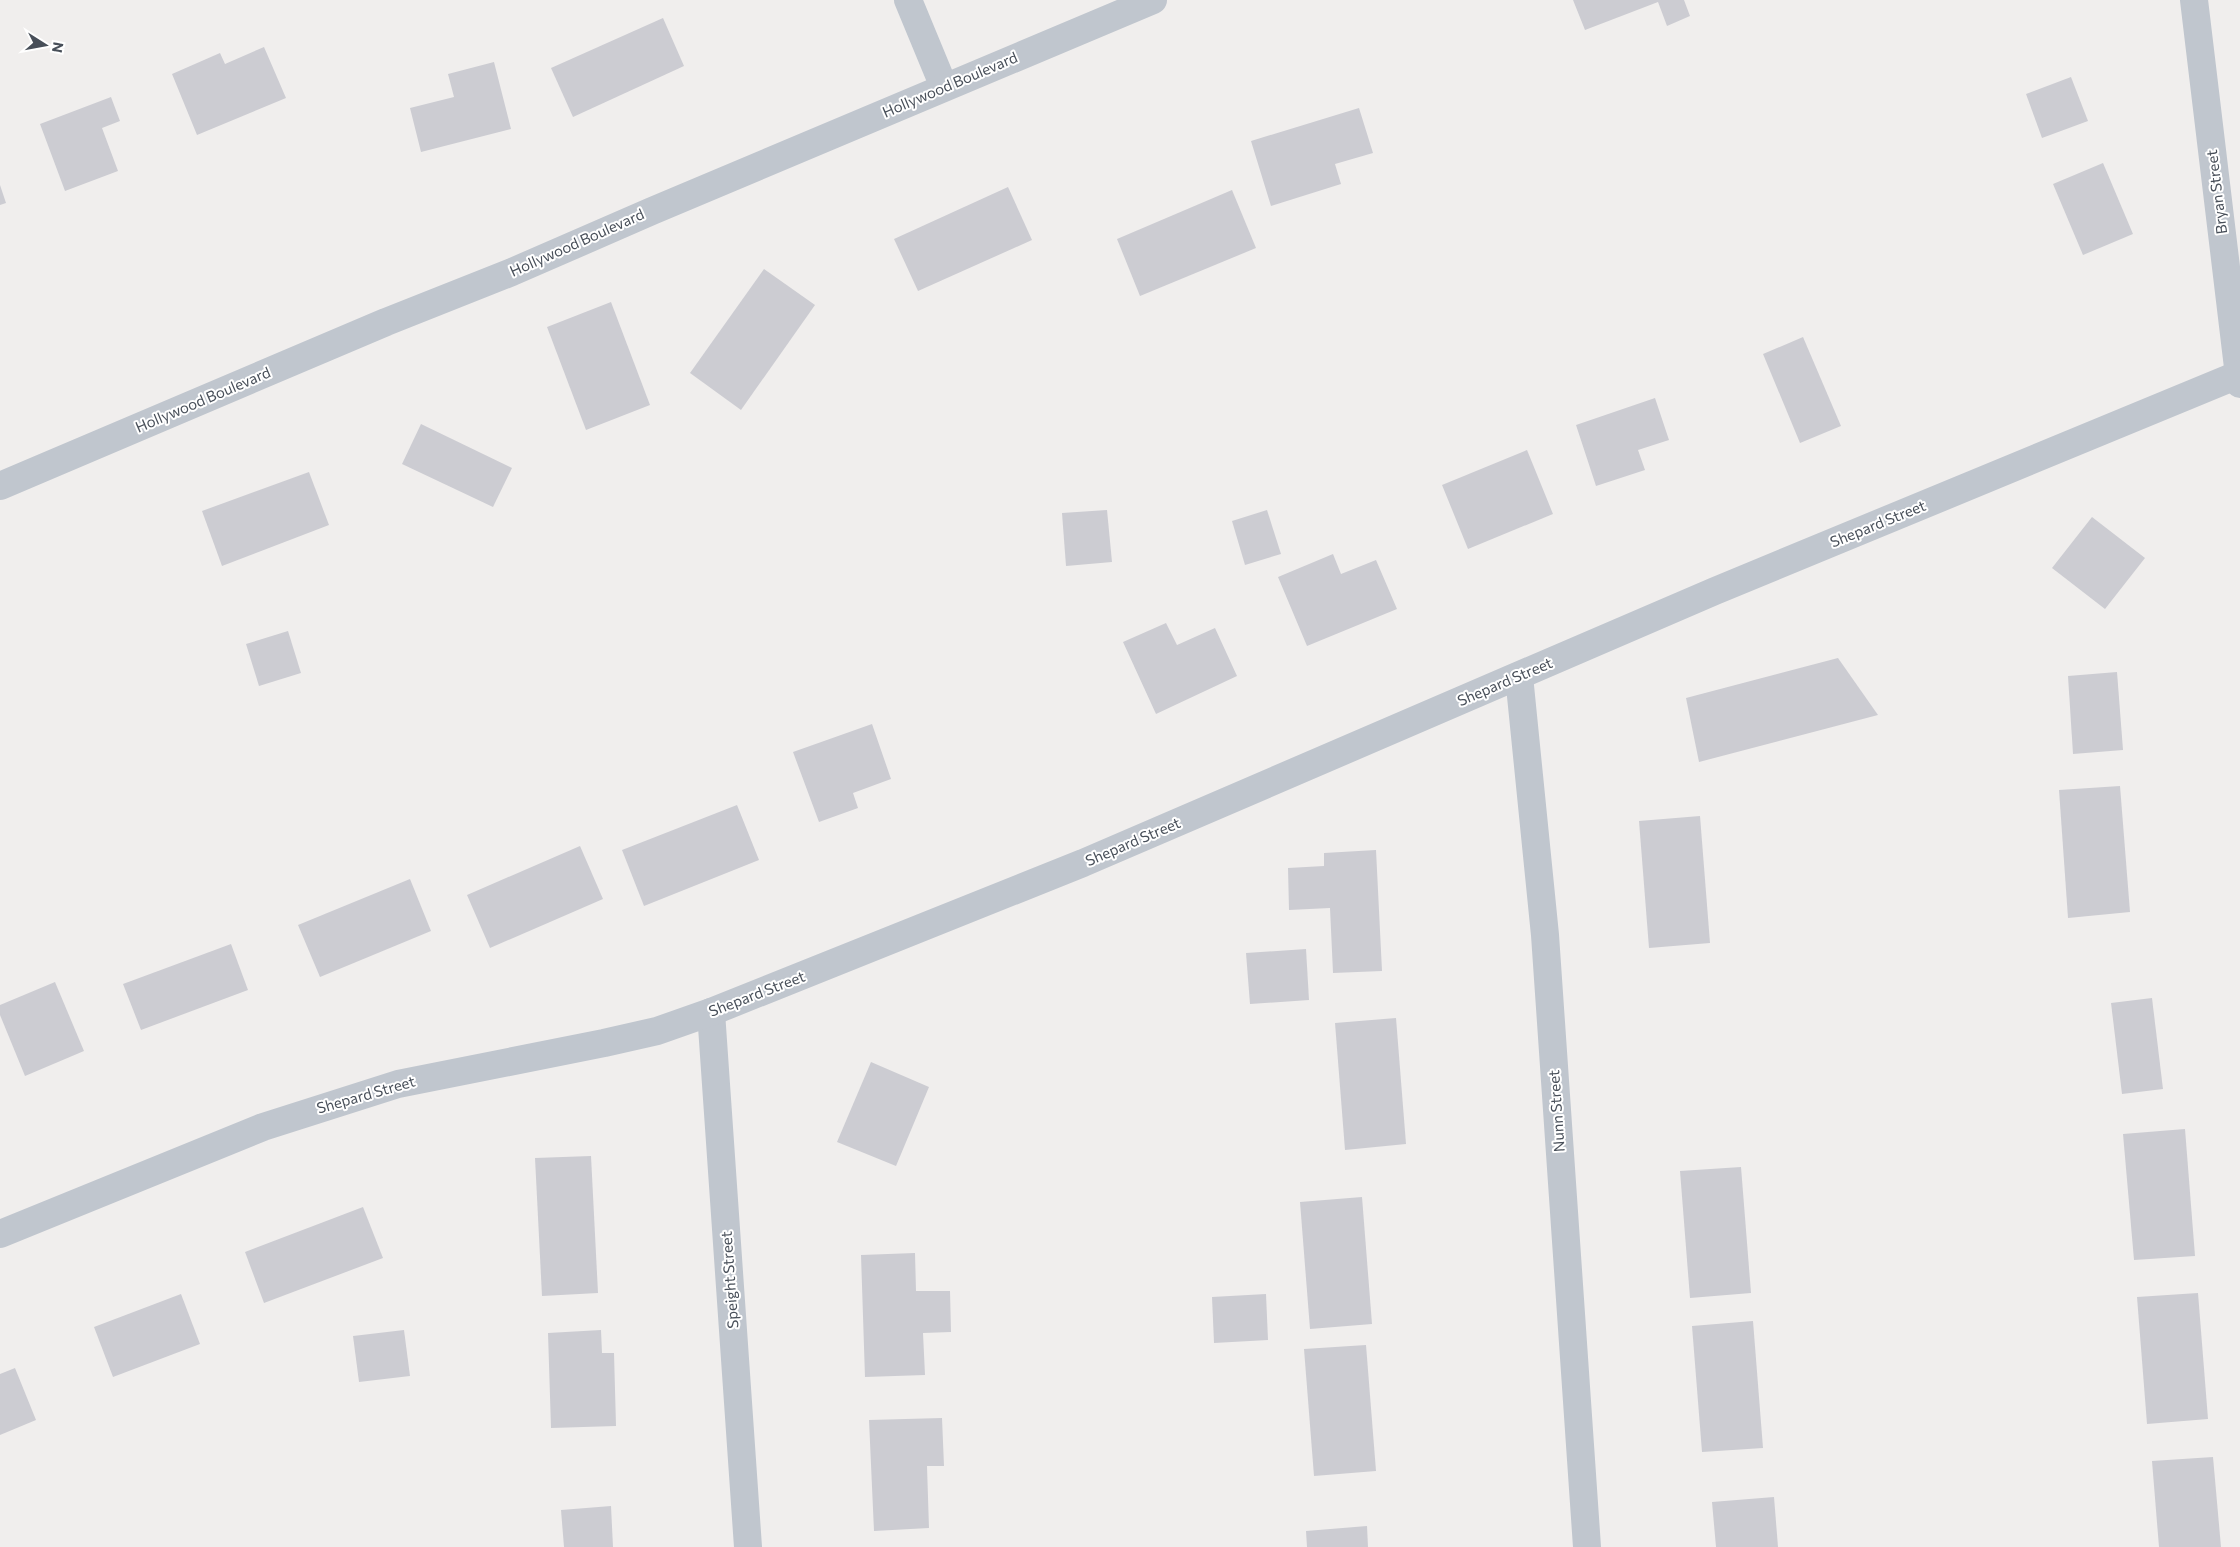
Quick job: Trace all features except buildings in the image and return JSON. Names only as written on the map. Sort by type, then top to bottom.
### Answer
[{"type":"street","points":[[908,0],[944,87]]},
{"type":"street","name":"Hollywood Boulevard","points":[[0,486],[377,326],[512,272],[944,87],[1153,0]]},
{"type":"street","name":"Bryan Street","points":[[2194,0],[2240,377]]},
{"type":"street","name":"Shepard Street","points":[[0,1234],[304,1112],[398,1084],[657,1031],[711,1012],[1082,863],[1715,591],[2240,377]]},
{"type":"street","name":"Nunn Street","points":[[1519,676],[1545,935],[1587,1547]]},
{"type":"street","name":"Speight Street","points":[[711,1012],[748,1547]]}]
